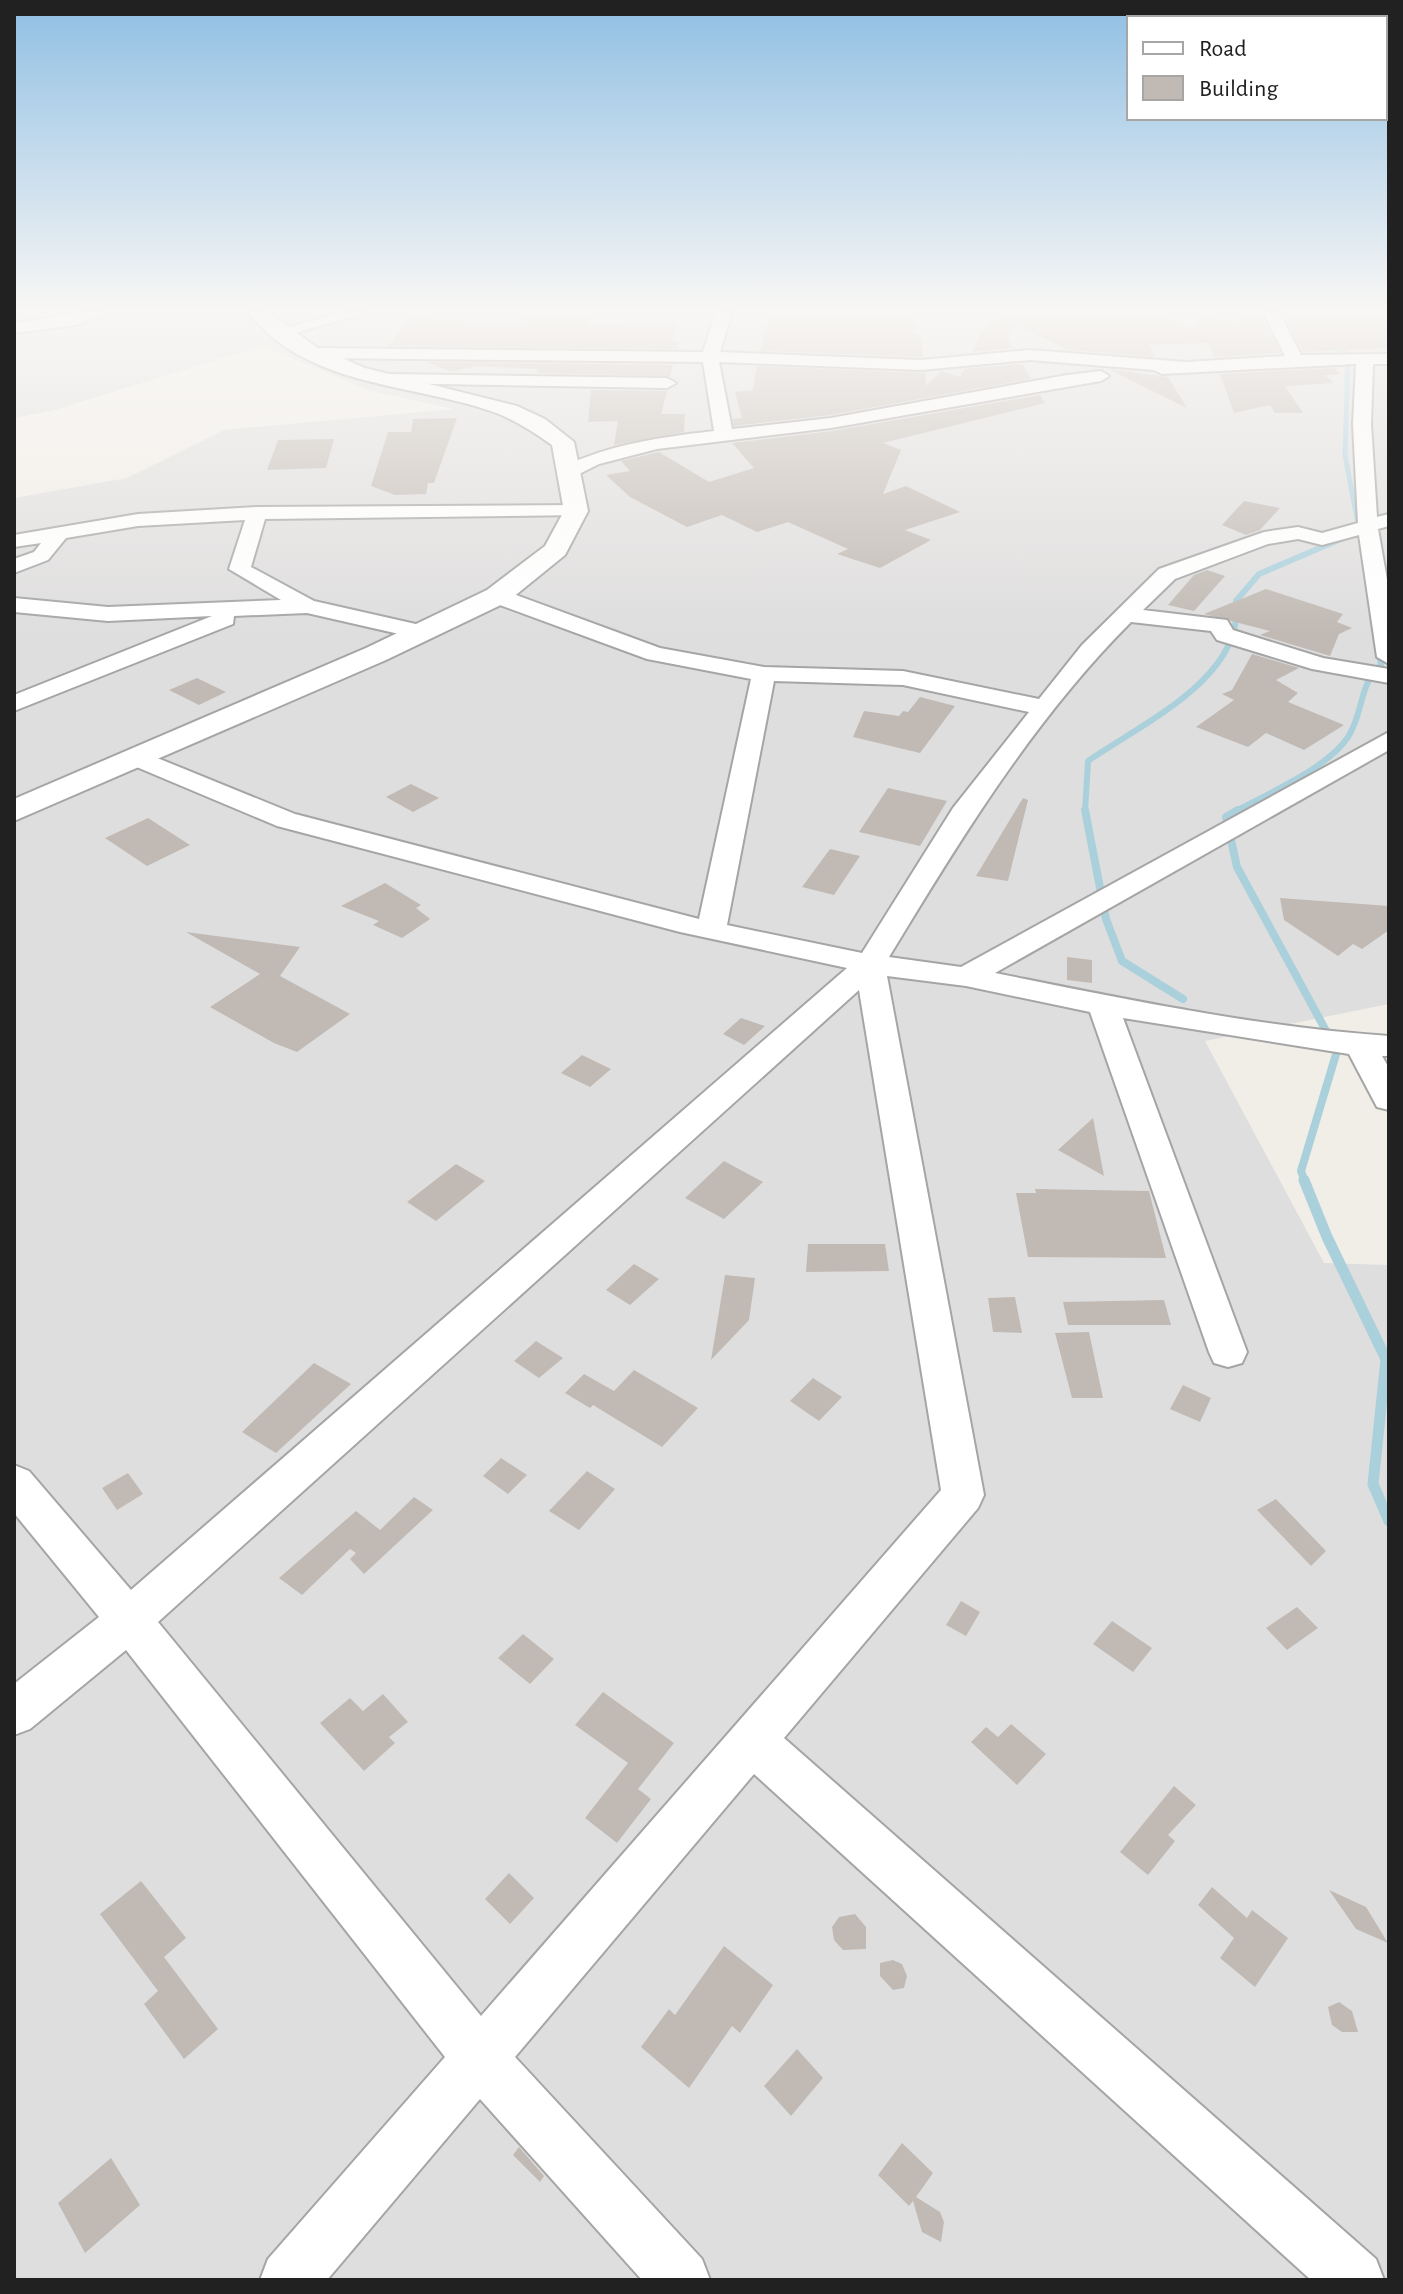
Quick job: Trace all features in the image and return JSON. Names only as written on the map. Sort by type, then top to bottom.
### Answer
[{"type":"street","points":[[529,419],[563,442],[589,448],[638,448]]},
{"type":"street","points":[[721,419],[724,437]]},
{"type":"street","points":[[570,471],[593,458],[638,448],[853,419]]},
{"type":"street","points":[[1368,419],[1389,657]]},
{"type":"street","points":[[14,811],[497,596],[556,550],[576,511],[563,442]]},
{"type":"street","points":[[14,541],[138,520],[257,513],[576,511]]},
{"type":"street","points":[[257,513],[240,569],[307,606],[421,632]]},
{"type":"street","points":[[14,1713],[129,1620],[870,964],[962,814],[1090,650],[1167,574],[1264,538],[1298,533],[1322,539],[1378,524]]},
{"type":"street","points":[[14,567],[41,556],[60,533]]},
{"type":"street","points":[[497,596],[655,654],[764,674],[903,678],[1045,708]]},
{"type":"street","points":[[14,605],[108,614],[243,611],[307,606]]},
{"type":"street","points":[[14,704],[243,611]]},
{"type":"street","points":[[1125,615],[1219,625],[1225,635],[1320,664],[1389,676]]},
{"type":"street","points":[[711,930],[764,674]]},
{"type":"street","points":[[966,977],[1389,740]]},
{"type":"street","points":[[136,758],[286,820],[711,930],[870,964],[966,977],[1103,1005],[1374,1045],[1389,1099]]},
{"type":"street","points":[[289,2280],[963,1495],[870,964]]},
{"type":"street","points":[[1103,1005],[1228,1352]]},
{"type":"street","points":[[14,1483],[129,1620],[480,2058],[681,2280]]},
{"type":"street","points":[[752,1741],[1355,2280]]},
{"type":"shaded area","points":[[344,419],[1389,419],[1389,1004],[1205,1041],[1324,1263],[1389,1265],[1389,2280],[14,2280],[14,498],[127,478],[224,430]]},
{"type":"building","points":[[413,419],[457,419],[434,483],[428,483],[426,494],[395,495],[371,486],[388,432],[411,432]]},
{"type":"building","points":[[588,419],[685,419],[684,432],[614,445],[618,421],[588,422]]},
{"type":"building","points":[[733,419],[795,419],[734,426]]},
{"type":"building","points":[[901,419],[980,419],[883,443],[901,450],[883,494],[906,486],[960,512],[905,530],[931,540],[880,568],[837,554],[848,549],[788,522],[757,532],[722,515],[687,527],[630,497],[606,475],[630,471],[621,461],[659,452],[709,482],[754,468],[732,443]]},
{"type":"building","points":[[334,439],[326,468],[267,470],[278,440]]},
{"type":"building","points":[[1244,501],[1280,508],[1260,530],[1246,535],[1222,525]]},
{"type":"building","points":[[1207,570],[1225,576],[1194,611],[1168,605],[1194,575]]},
{"type":"building","points":[[1266,589],[1343,614],[1337,622],[1352,628],[1339,634],[1330,656],[1260,635],[1270,631],[1204,614]]},
{"type":"building","points":[[1252,654],[1299,668],[1276,680],[1298,693],[1288,702],[1344,725],[1304,750],[1266,733],[1248,747],[1196,727],[1234,700],[1222,694],[1232,690]]},
{"type":"building","points":[[197,678],[226,692],[199,705],[169,690]]},
{"type":"building","points":[[920,697],[955,706],[920,753],[853,737],[864,711],[899,716],[903,711],[908,712]]},
{"type":"building","points":[[411,784],[439,798],[413,812],[386,797]]},
{"type":"building","points":[[888,788],[947,801],[920,846],[859,832]]},
{"type":"building","points":[[1023,798],[1028,800],[1008,881],[976,876]]},
{"type":"building","points":[[148,818],[190,845],[147,866],[105,838]]},
{"type":"building","points":[[830,849],[860,856],[834,895],[802,887]]},
{"type":"building","points":[[385,883],[421,905],[416,908],[430,919],[402,938],[373,925],[379,921],[341,906]]},
{"type":"building","points":[[1280,898],[1389,906],[1389,930],[1362,949],[1353,944],[1338,956],[1284,920]]},
{"type":"building","points":[[186,932],[300,947],[280,976],[350,1014],[297,1052],[274,1043],[210,1007],[260,974]]},
{"type":"building","points":[[1067,957],[1092,960],[1092,983],[1067,980]]},
{"type":"building","points":[[741,1018],[765,1026],[744,1045],[723,1034]]},
{"type":"building","points":[[582,1055],[611,1069],[590,1087],[561,1073]]},
{"type":"building","points":[[1093,1118],[1104,1176],[1058,1150]]},
{"type":"building","points":[[724,1161],[763,1182],[724,1219],[685,1198]]},
{"type":"building","points":[[456,1164],[485,1181],[436,1221],[407,1202]]},
{"type":"building","points":[[1035,1189],[1149,1191],[1166,1258],[1028,1257],[1016,1193],[1036,1193]]},
{"type":"building","points":[[808,1244],[885,1244],[889,1271],[806,1272]]},
{"type":"building","points":[[634,1264],[659,1279],[630,1305],[606,1290]]},
{"type":"building","points":[[725,1275],[755,1278],[749,1320],[711,1360]]},
{"type":"building","points":[[1015,1297],[1022,1333],[993,1332],[988,1298]]},
{"type":"building","points":[[1164,1300],[1171,1325],[1068,1325],[1063,1302]]},
{"type":"building","points":[[1089,1332],[1103,1398],[1072,1398],[1055,1333]]},
{"type":"building","points":[[536,1341],[563,1358],[539,1378],[514,1361]]},
{"type":"building","points":[[314,1363],[351,1384],[276,1453],[242,1432]]},
{"type":"building","points":[[634,1370],[698,1408],[662,1447],[593,1405],[590,1408],[565,1393],[584,1374],[614,1391]]},
{"type":"building","points":[[813,1378],[842,1397],[819,1421],[790,1401]]},
{"type":"building","points":[[1183,1385],[1211,1398],[1200,1422],[1170,1409]]},
{"type":"building","points":[[501,1458],[527,1475],[508,1494],[483,1476]]},
{"type":"building","points":[[587,1471],[615,1489],[579,1530],[549,1511]]},
{"type":"building","points":[[128,1473],[143,1494],[117,1510],[102,1488]]},
{"type":"building","points":[[414,1497],[433,1510],[364,1574],[350,1559],[356,1553],[350,1549],[302,1595],[279,1578],[356,1511],[380,1530]]},
{"type":"building","points":[[1276,1499],[1326,1551],[1311,1566],[1257,1510]]},
{"type":"building","points":[[961,1601],[980,1612],[966,1636],[946,1625]]},
{"type":"building","points":[[1297,1607],[1318,1628],[1287,1650],[1266,1628]]},
{"type":"building","points":[[1112,1621],[1152,1648],[1133,1672],[1093,1644]]},
{"type":"building","points":[[523,1634],[554,1659],[530,1684],[498,1658]]},
{"type":"building","points":[[603,1692],[674,1743],[638,1789],[651,1799],[617,1843],[585,1818],[628,1763],[575,1725]]},
{"type":"building","points":[[383,1694],[408,1722],[389,1737],[395,1743],[364,1771],[320,1723],[350,1698],[363,1711]]},
{"type":"building","points":[[1011,1724],[1046,1754],[1017,1785],[971,1742],[986,1727],[998,1737]]},
{"type":"building","points":[[1174,1786],[1196,1805],[1168,1835],[1175,1841],[1148,1875],[1120,1852]]},
{"type":"building","points":[[509,1873],[534,1898],[510,1924],[485,1899]]},
{"type":"building","points":[[141,1881],[186,1938],[164,1957],[218,2029],[184,2059],[144,2004],[158,1991],[100,1914]]},
{"type":"building","points":[[1212,1887],[1247,1918],[1252,1910],[1288,1938],[1255,1987],[1220,1958],[1234,1938],[1198,1905]]},
{"type":"building","points":[[1329,1890],[1366,1907],[1388,1943],[1356,1929]]},
{"type":"building","points":[[855,1914],[866,1927],[866,1949],[843,1950],[834,1940],[832,1927],[839,1917]]},
{"type":"building","points":[[724,1946],[773,1985],[740,2033],[732,2026],[689,2088],[641,2047],[669,2009],[675,2015]]},
{"type":"building","points":[[893,1960],[902,1964],[907,1976],[904,1988],[893,1990],[880,1976],[880,1963]]},
{"type":"building","points":[[1339,2002],[1352,2011],[1358,2032],[1342,2032],[1332,2025],[1328,2007]]},
{"type":"building","points":[[797,2049],[823,2078],[791,2116],[764,2086]]},
{"type":"building","points":[[902,2143],[933,2173],[916,2197],[940,2212],[944,2222],[941,2242],[922,2232],[913,2201],[909,2206],[878,2175]]},
{"type":"building","points":[[519,2147],[544,2176],[540,2182],[513,2155]]},
{"type":"building","points":[[111,2158],[140,2205],[85,2253],[58,2203]]},
{"type":"waterway","points":[[1346,419],[1345,455],[1359,529]]},
{"type":"waterway","points":[[1359,527],[1360,534]]},
{"type":"waterway","points":[[1085,810],[1088,761],[1161,714],[1208,675],[1225,653],[1235,628],[1236,601],[1259,574],[1355,533]]},
{"type":"waterway","points":[[1234,812],[1312,770],[1339,748],[1353,728],[1368,681],[1381,665],[1378,648]]},
{"type":"waterway","points":[[1085,810],[1106,919],[1122,961],[1183,999]]},
{"type":"waterway","points":[[1238,810],[1226,817],[1237,867],[1337,1051],[1301,1171],[1305,1182]]},
{"type":"waterway","points":[[1304,1180],[1327,1237],[1386,1359],[1373,1484],[1389,1521]]}]
